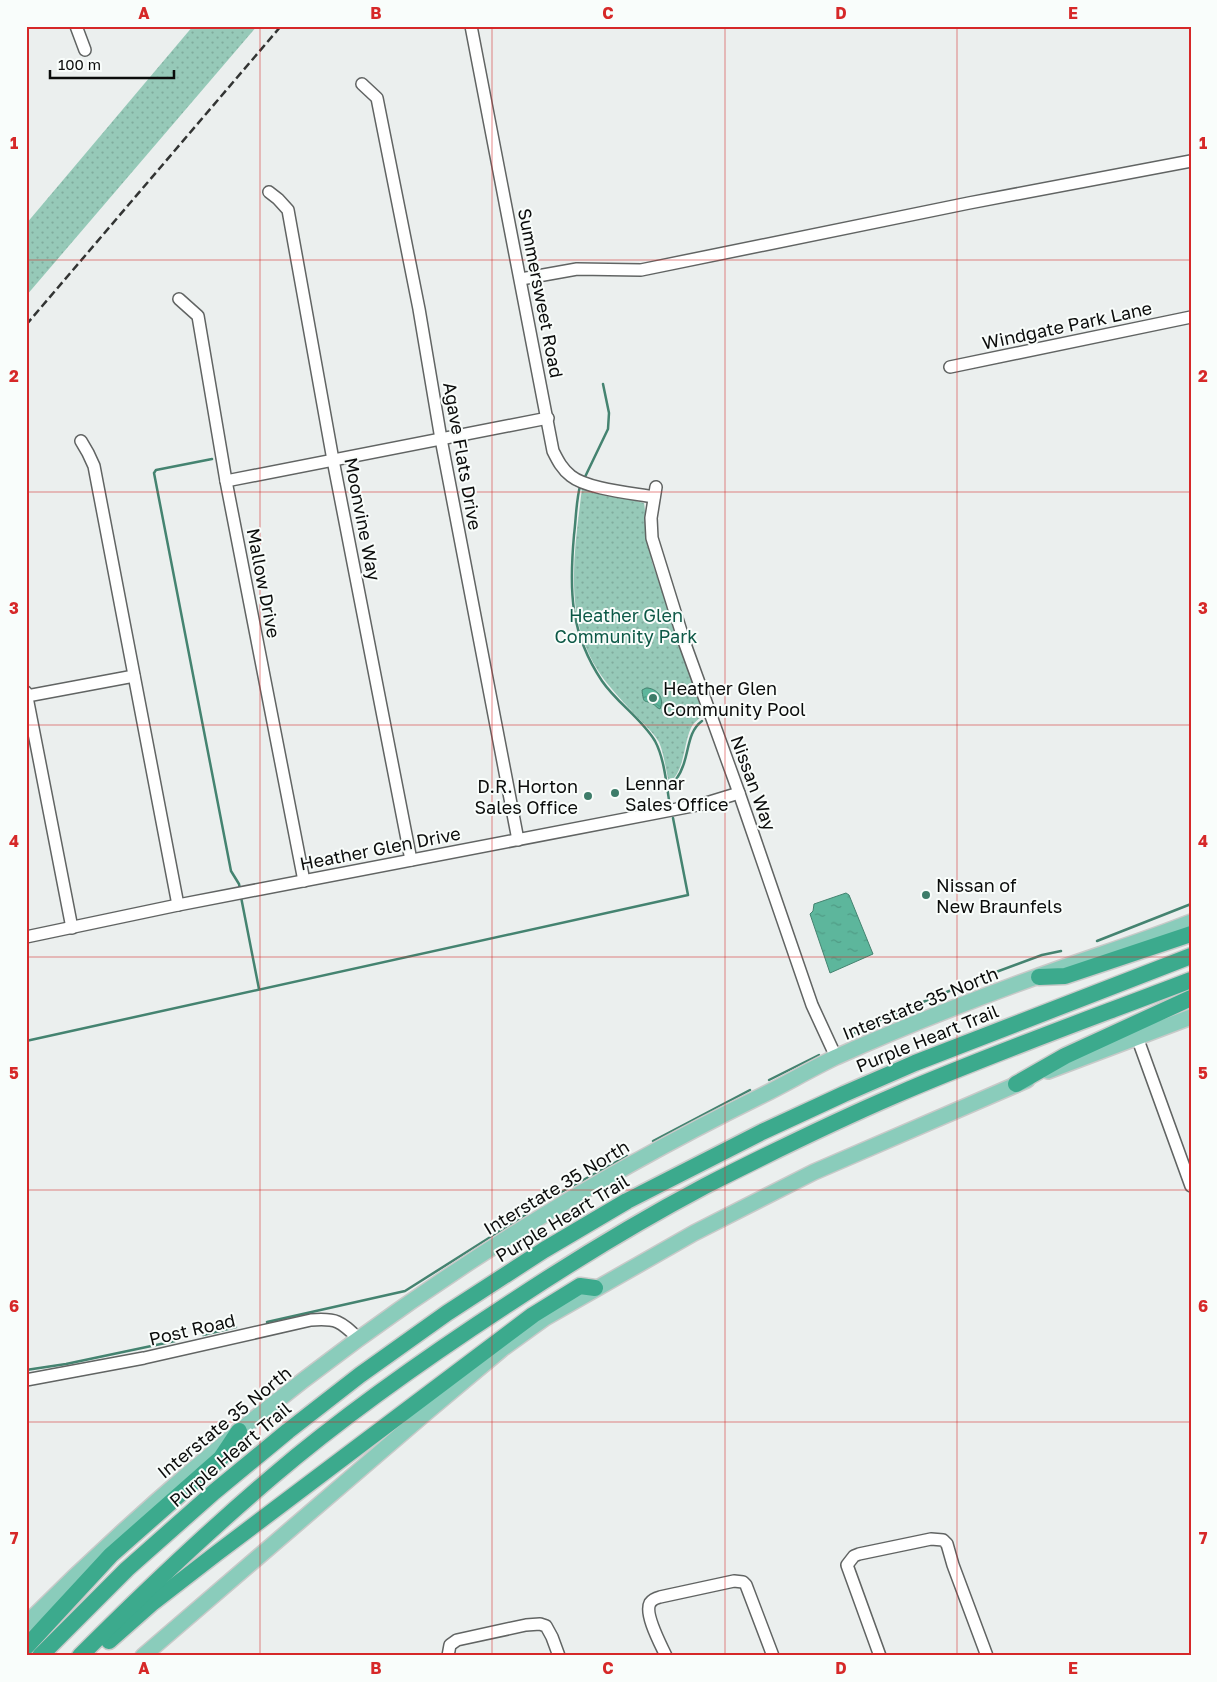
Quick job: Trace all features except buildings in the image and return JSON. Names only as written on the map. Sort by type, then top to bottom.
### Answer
[{"type":"highway","points":[[1039,977],[1064,976],[1191,934]]},
{"type":"highway","name":"Purple Heart Trail","points":[[40,1656],[127,1569],[214,1492],[294,1426],[360,1374],[447,1313],[544,1250],[627,1201],[762,1132],[844,1094],[915,1063],[1191,956]]},
{"type":"highway","points":[[80,1656],[143,1593],[200,1540],[313,1443],[462,1333],[580,1257],[704,1187],[851,1116],[957,1070],[1191,980]]},
{"type":"highway","points":[[1016,1084],[1065,1056],[1191,998]]},
{"type":"highway","points":[[92,1656],[151,1604],[217,1552],[532,1315],[580,1286],[595,1288]]},
{"type":"highway","points":[[26,1648],[110,1555],[221,1458],[239,1431]]},
{"type":"main road","name":"Interstate 35 North","points":[[26,1624],[72,1578],[163,1494],[239,1431],[359,1338],[455,1271],[521,1228],[680,1137],[836,1058],[903,1028],[1191,922]]},
{"type":"main road","points":[[144,1655],[316,1505],[384,1450],[502,1349],[545,1318],[694,1233],[814,1172],[1016,1084],[1191,1017]]},
{"type":"street","points":[[76,26],[85,50]]},
{"type":"street","name":"Summersweet Road","points":[[471,26],[554,451],[561,466],[575,479],[591,485],[655,492]]},
{"type":"street","name":"Agave Flats Drive","points":[[362,84],[377,98],[419,310],[441,439],[518,840]]},
{"type":"street","points":[[520,279],[577,269],[641,270],[1191,160]]},
{"type":"street","name":"Moonvine Way","points":[[269,192],[288,210],[333,460],[411,860]]},
{"type":"street","name":"Mallow Drive","points":[[179,298],[198,316],[226,481],[304,881]]},
{"type":"street","name":"Windgate Park Lane","points":[[950,367],[1191,318]]},
{"type":"street","points":[[226,481],[548,418]]},
{"type":"street","points":[[80,441],[94,466],[178,905]]},
{"type":"street","name":"Nissan Way","points":[[655,492],[651,518],[652,538],[685,644],[812,1005],[836,1058]]},
{"type":"street","points":[[72,928],[27,694],[134,676]]},
{"type":"street","name":"Heather Glen Drive","points":[[26,937],[178,905],[703,804],[739,793]]},
{"type":"street","points":[[1137,1037],[1191,1186]]},
{"type":"street","name":"Post Road","points":[[26,1380],[144,1358],[311,1320],[330,1319],[343,1324],[359,1338]]},
{"type":"street","points":[[880,1656],[847,1565],[854,1556],[859,1554],[931,1539],[943,1540],[947,1544],[953,1566],[987,1656]]},
{"type":"street","points":[[666,1656],[650,1616],[650,1604],[660,1597],[734,1580],[743,1582],[746,1586],[773,1656]]},
{"type":"street","points":[[448,1656],[450,1645],[457,1640],[540,1624],[546,1626],[559,1656]]},
{"type":"green space","points":[[193,26],[257,26],[26,296],[26,224]]},
{"type":"green space","name":"Heather Glen Community Park","points":[[582,488],[644,503],[652,562],[705,714],[691,728],[681,765],[669,783],[659,742],[606,682],[592,660],[582,636],[574,589],[574,564]]},
{"type":"water","name":"Heather Glen Community Pool","points":[[650,688],[659,694],[661,698],[660,709],[644,700],[642,690]]},
{"type":"water","points":[[846,893],[849,895],[873,954],[830,973],[810,914],[813,911],[814,904]]},
{"type":"waterway","points":[[584,479],[608,429],[609,413],[603,384]]},
{"type":"waterway","points":[[212,459],[156,470],[154,473],[231,871],[240,889]]},
{"type":"waterway","points":[[580,486],[572,555],[572,593],[574,611],[583,646],[591,663],[608,689],[643,725],[655,741],[663,762],[669,800]]},
{"type":"waterway","points":[[667,789],[680,773],[691,736],[697,725],[702,721]]},
{"type":"waterway","points":[[26,1041],[688,895],[673,818]]},
{"type":"waterway","points":[[241,897],[259,989]]},
{"type":"waterway","points":[[1097,941],[1191,904]]},
{"type":"waterway","points":[[988,975],[1042,955],[1061,951]]},
{"type":"waterway","points":[[966,984],[975,981]]},
{"type":"waterway","points":[[855,1033],[859,1029],[961,986]]},
{"type":"waterway","points":[[769,1080],[819,1055]]},
{"type":"waterway","points":[[653,1141],[750,1090]]},
{"type":"waterway","points":[[554,1196],[627,1156]]},
{"type":"waterway","points":[[267,1322],[405,1291],[530,1212]]},
{"type":"waterway","points":[[203,1335],[236,1327]]},
{"type":"waterway","points":[[26,1370],[66,1364],[175,1341]]},
{"type":"railway","points":[[26,325],[281,26]]},
{"type":"place","name":"Heather Glen Community Pool","points":[[653,698]]},
{"type":"place","name":"Lennar Sales Office","points":[[615,793]]},
{"type":"place","name":"D.R. Horton Sales Office","points":[[588,796]]},
{"type":"place","name":"Nissan of New Braunfels","points":[[926,895]]}]
